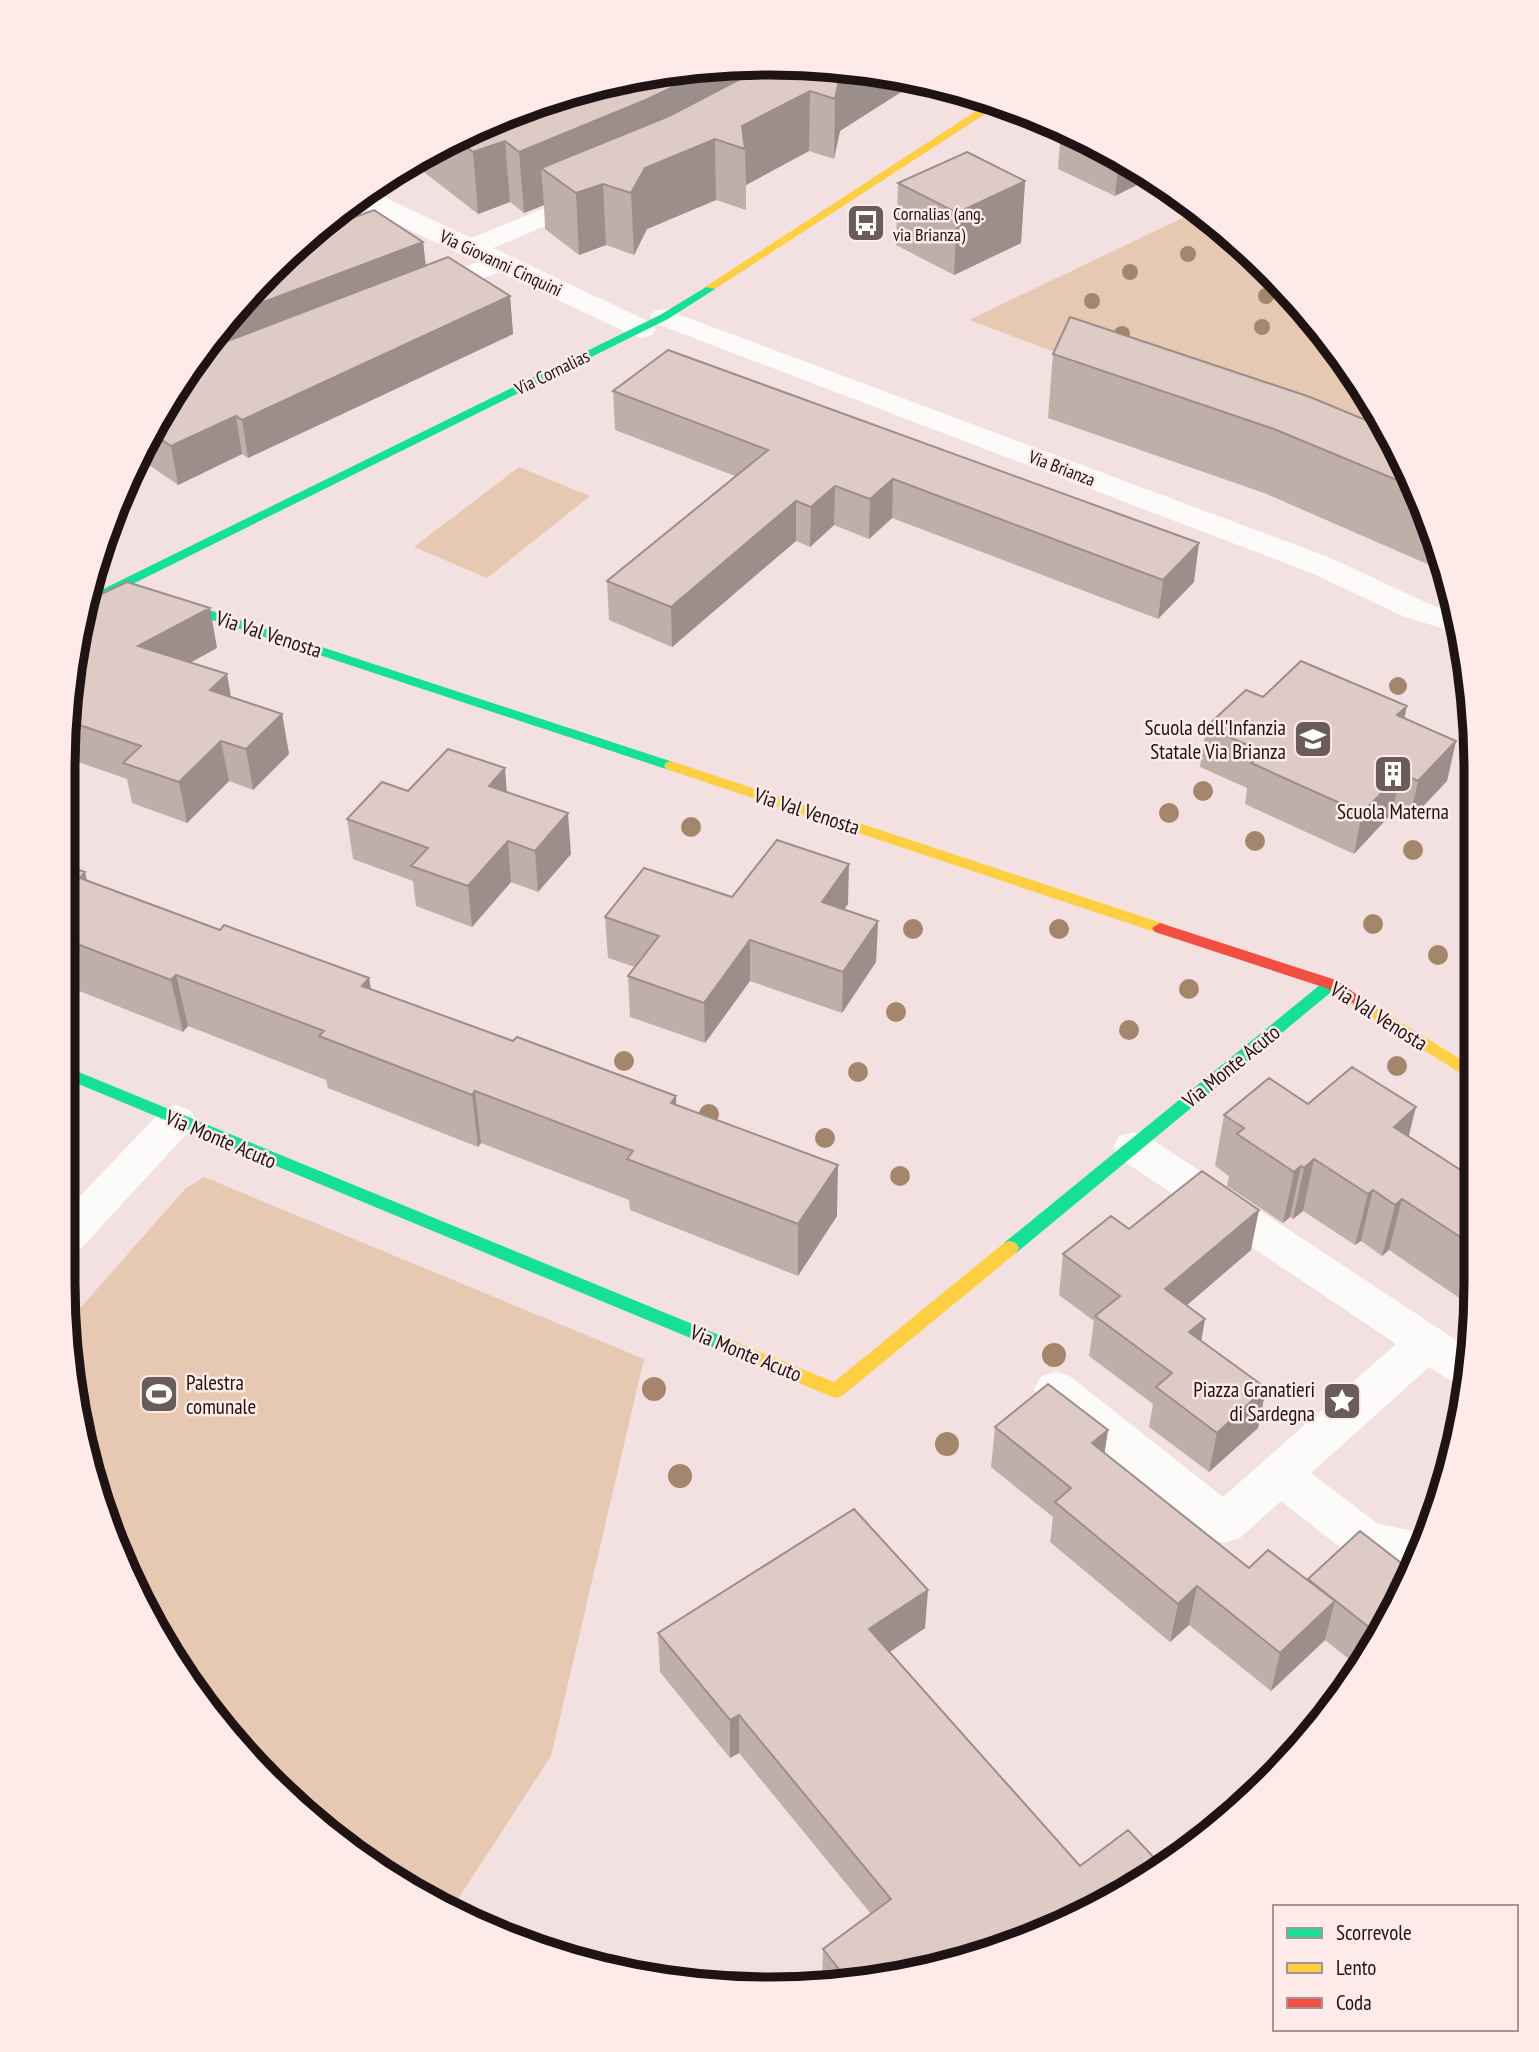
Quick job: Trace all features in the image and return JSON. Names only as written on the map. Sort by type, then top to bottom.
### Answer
[{"type":"street","name":"Via Cornalias","points":[[97,598],[482,405],[653,323],[985,110]]},
{"type":"street","points":[[471,248],[612,188]]},
{"type":"street","name":"Via Giovanni Cinquini","points":[[361,209],[390,210],[501,262],[653,323]]},
{"type":"street","points":[[400,301],[501,262]]},
{"type":"street","name":"Via Brianza","points":[[653,323],[1320,565],[1416,610],[1447,621]]},
{"type":"street","name":"Via Val Venosta","points":[[124,586],[1331,984],[1464,1069]]},
{"type":"street","name":"Via Monte Acuto","points":[[75,1077],[836,1391],[1331,984]]},
{"type":"street","points":[[75,1228],[176,1120]]},
{"type":"street","points":[[1133,1146],[1459,1364]]},
{"type":"street","points":[[1056,1389],[1224,1524],[1427,1343]]},
{"type":"street","points":[[1279,1474],[1367,1542],[1411,1549]]},
{"type":"shaded area","points":[[1187,216],[1260,279],[1320,347],[1371,422],[1401,482],[969,320]]},
{"type":"shaded area","points":[[519,467],[590,496],[487,578],[414,547]]},
{"type":"shaded area","points":[[204,1177],[644,1359],[551,1756],[456,1902],[384,1860],[347,1833],[279,1773],[248,1740],[192,1668],[168,1630],[128,1548],[112,1506],[89,1418],[81,1373],[76,1313],[185,1189]]},
{"type":"building","points":[[746,76],[839,79],[835,99],[810,91],[742,126],[745,149],[715,139],[645,168],[631,193],[603,184],[576,193],[541,168],[669,116]]},
{"type":"building","points":[[687,80],[519,152],[505,141],[473,152],[465,146],[546,112],[634,89]]},
{"type":"building","points":[[967,152],[1025,181],[957,213],[898,183]]},
{"type":"building","points":[[374,210],[423,242],[254,305],[312,248],[345,221]]},
{"type":"building","points":[[448,257],[510,296],[242,420],[236,416],[171,446],[160,438],[192,384],[222,343]]},
{"type":"building","points":[[1070,317],[1310,397],[1371,422],[1401,482],[1274,429],[1053,354]]},
{"type":"building","points":[[668,350],[1199,543],[1163,580],[893,479],[870,499],[835,486],[811,507],[796,501],[671,607],[607,581],[768,450],[613,391]]},
{"type":"building","points":[[127,582],[210,608],[138,646],[227,674],[210,690],[282,714],[246,749],[221,741],[179,782],[123,763],[141,746],[77,724],[81,679],[98,596]]},
{"type":"building","points":[[1301,661],[1407,706],[1397,715],[1456,741],[1418,781],[1401,773],[1362,813],[1251,763],[1264,752],[1206,727],[1246,690],[1263,697]]},
{"type":"building","points":[[448,749],[505,768],[489,786],[568,813],[535,851],[508,841],[468,886],[411,866],[428,848],[347,819],[382,782],[408,791]]},
{"type":"building","points":[[777,840],[849,864],[822,902],[878,921],[843,972],[750,940],[704,1003],[628,976],[659,936],[605,917],[644,868],[732,897]]},
{"type":"building","points":[[75,869],[85,872],[80,878],[220,930],[224,925],[369,978],[362,986],[513,1041],[517,1037],[676,1096],[671,1103],[838,1165],[798,1224],[627,1159],[633,1151],[475,1091],[472,1095],[319,1036],[324,1031],[176,975],[171,980],[75,943]]},
{"type":"building","points":[[1352,1067],[1416,1107],[1394,1127],[1464,1172],[1464,1239],[1402,1199],[1395,1205],[1373,1190],[1368,1194],[1314,1159],[1294,1172],[1237,1134],[1244,1128],[1224,1115],[1269,1078],[1308,1104]]},
{"type":"building","points":[[1202,1171],[1259,1210],[1165,1289],[1205,1319],[1189,1332],[1266,1388],[1217,1433],[1156,1387],[1172,1373],[1095,1316],[1120,1296],[1063,1254],[1111,1216],[1129,1229]]},
{"type":"building","points":[[1048,1384],[1108,1430],[1092,1443],[1249,1568],[1268,1550],[1335,1601],[1280,1653],[1197,1586],[1178,1604],[1055,1502],[1071,1488],[995,1427]]},
{"type":"building","points":[[854,1509],[928,1590],[869,1629],[1080,1866],[1128,1830],[1156,1859],[1077,1905],[993,1940],[905,1963],[842,1973],[823,1949],[891,1899],[739,1715],[730,1720],[658,1633]]},
{"type":"building","points":[[1360,1531],[1403,1565],[1371,1629],[1308,1579]]},
{"type":"traffic: fast","points":[[97,597],[664,317],[711,287]]},
{"type":"traffic: fast","points":[[160,598],[671,766]]},
{"type":"traffic: fast","points":[[1010,1248],[1331,984]]},
{"type":"traffic: fast","points":[[75,1077],[723,1344]]},
{"type":"traffic: slow","points":[[711,287],[985,110]]},
{"type":"traffic: slow","points":[[671,766],[1160,928]]},
{"type":"traffic: slow","points":[[1358,1001],[1464,1069]]},
{"type":"traffic: slow","points":[[723,1344],[836,1391],[1010,1248]]},
{"type":"traffic: jam","points":[[1160,928],[1331,984],[1358,1001]]},
{"type":"place","name":"Cornalias (ang. via Brianza)","points":[[866,223]]},
{"type":"place","name":"Scuola dell'Infanzia Statale Via Brianza","points":[[1313,739]]},
{"type":"place","name":"Scuola Materna","points":[[1393,774]]},
{"type":"place","name":"Palestra comunale","points":[[159,1394]]},
{"type":"place","name":"Piazza Granatieri di Sardegna","points":[[1342,1401]]}]
